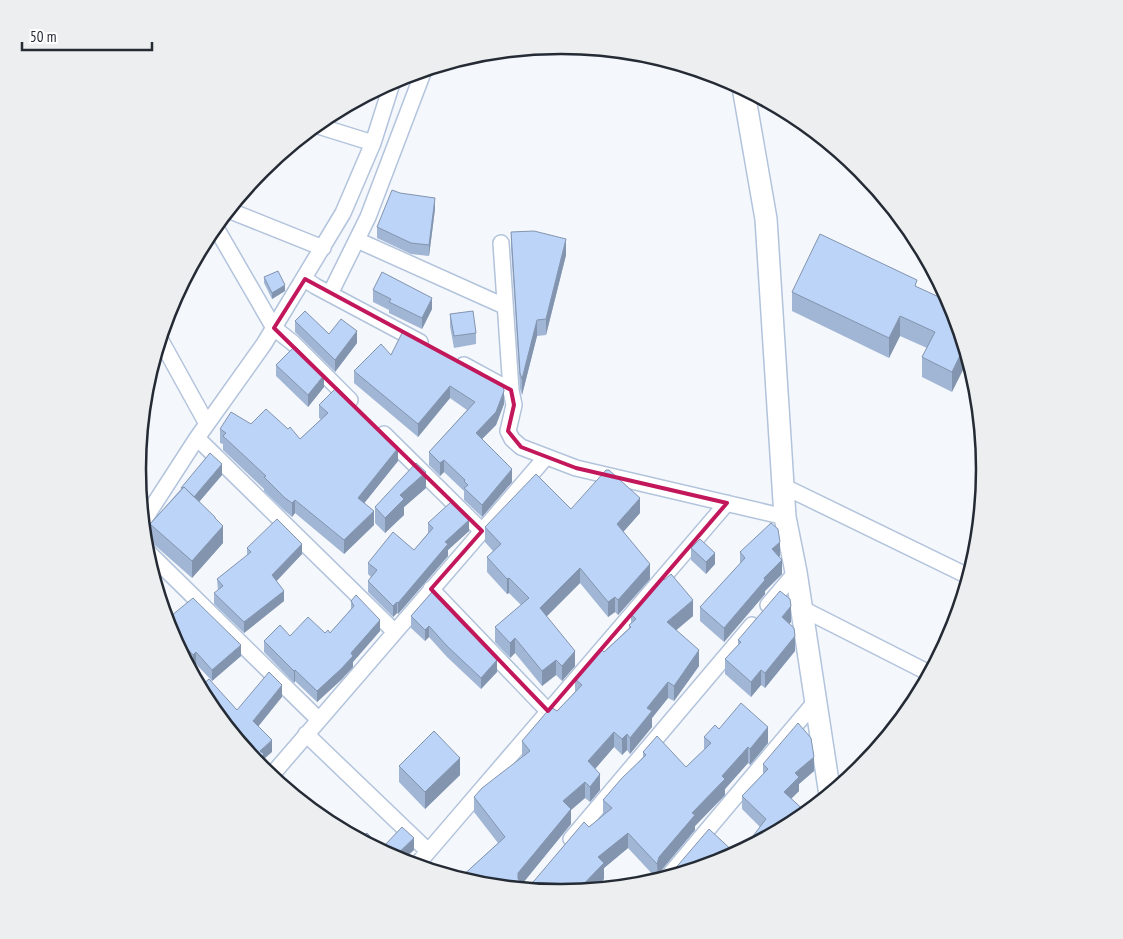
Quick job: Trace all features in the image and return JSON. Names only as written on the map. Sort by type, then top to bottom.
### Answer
[{"type":"street","points":[[330,294],[368,217],[421,79]]},
{"type":"street","points":[[148,513],[197,438],[274,328],[343,213],[373,143],[389,91]]},
{"type":"street","points":[[744,96],[766,218],[785,517],[796,572],[829,788]]},
{"type":"street","points":[[325,128],[373,143]]},
{"type":"street","points":[[235,213],[323,248]]},
{"type":"street","points":[[220,234],[274,328],[293,343],[363,413]]},
{"type":"street","points":[[357,240],[504,306]]},
{"type":"street","points":[[501,243],[504,306],[511,390],[514,404],[508,431],[512,439],[521,447],[576,468],[785,517]]},
{"type":"street","points":[[305,279],[433,349]]},
{"type":"street","points":[[165,347],[208,424]]},
{"type":"street","points":[[450,358],[511,390]]},
{"type":"street","points":[[377,426],[482,531]]},
{"type":"street","points":[[197,438],[394,632]]},
{"type":"street","points":[[275,770],[546,457]]},
{"type":"street","points":[[783,486],[964,574]]},
{"type":"street","points":[[420,860],[727,503]]},
{"type":"street","points":[[156,560],[318,719]]},
{"type":"street","points":[[559,853],[796,572]]},
{"type":"street","points":[[431,589],[548,711]]},
{"type":"street","points":[[801,608],[925,671]]},
{"type":"street","points":[[674,869],[815,702]]},
{"type":"street","points":[[306,734],[428,851]]},
{"type":"highlighted area","points":[[305,279],[511,390],[514,405],[508,431],[521,447],[576,468],[727,503],[548,711],[431,589],[482,531],[274,328]]},
{"type":"building","points":[[392,190],[435,198],[429,245],[411,243],[377,227]]},
{"type":"building","points":[[534,231],[566,239],[546,319],[537,320],[522,379],[520,373],[511,232]]},
{"type":"building","points":[[820,234],[917,280],[915,286],[940,297],[946,310],[961,354],[952,372],[922,357],[935,332],[900,316],[889,338],[792,292]]},
{"type":"building","points":[[278,271],[285,285],[272,293],[264,277]]},
{"type":"building","points":[[382,272],[432,298],[422,318],[389,302],[391,299],[373,290]]},
{"type":"building","points":[[305,311],[329,334],[341,319],[357,331],[335,360],[295,321]]},
{"type":"building","points":[[473,311],[476,333],[454,336],[450,314]]},
{"type":"building","points":[[403,331],[482,373],[480,375],[503,385],[504,391],[496,412],[476,433],[512,469],[482,505],[464,488],[468,485],[465,480],[444,460],[440,463],[429,452],[475,402],[450,386],[418,424],[354,371],[381,344],[391,355]]},
{"type":"building","points":[[295,346],[324,375],[308,395],[276,365]]},
{"type":"building","points":[[337,387],[398,448],[358,498],[374,511],[344,540],[295,500],[292,503],[285,498],[264,477],[266,476],[223,436],[226,433],[220,429],[231,412],[251,424],[266,409],[288,429],[290,427],[300,439],[328,413],[319,405]]},
{"type":"building","points":[[210,453],[222,464],[194,497],[184,487],[181,488]]},
{"type":"building","points":[[416,463],[426,472],[400,495],[404,499],[385,518],[375,507]]},
{"type":"building","points":[[606,470],[609,470],[640,498],[617,524],[650,564],[618,600],[615,597],[608,602],[580,568],[540,608],[575,651],[562,666],[556,660],[542,671],[515,638],[510,643],[495,627],[529,598],[509,578],[507,579],[487,557],[501,544],[485,527],[536,474],[571,509]]},
{"type":"building","points":[[184,487],[223,526],[192,561],[150,524]]},
{"type":"building","points":[[451,502],[469,520],[445,542],[448,544],[398,603],[393,606],[368,581],[377,570],[368,563],[393,532],[414,550],[433,528],[428,523]]},
{"type":"building","points":[[277,519],[302,544],[272,575],[284,591],[244,622],[214,593],[223,586],[217,579],[251,552],[247,548]]},
{"type":"building","points":[[771,523],[778,529],[780,542],[772,549],[782,560],[764,578],[765,580],[724,628],[700,607],[745,558],[740,552]]},
{"type":"building","points":[[700,539],[715,553],[706,562],[691,548]]},
{"type":"building","points":[[671,574],[693,600],[667,622],[699,650],[674,686],[668,682],[647,708],[652,711],[630,738],[627,734],[622,739],[614,732],[588,761],[600,774],[590,787],[585,782],[563,801],[571,809],[518,873],[518,879],[524,883],[507,882],[465,874],[505,837],[474,797],[482,788],[530,751],[522,741],[551,707],[557,711],[582,685],[575,679],[601,649],[604,652],[631,627],[629,625],[636,619],[631,614],[662,578],[664,580]]},
{"type":"building","points":[[780,591],[790,599],[791,606],[782,617],[794,628],[795,636],[765,673],[761,670],[751,682],[725,659],[741,642],[738,640]]},
{"type":"building","points":[[432,592],[497,660],[481,678],[429,626],[425,630],[411,616]]},
{"type":"building","points":[[356,595],[380,620],[351,653],[353,656],[317,691],[264,641],[280,625],[290,636],[308,617],[325,633],[328,630],[330,633],[354,606],[351,601]]},
{"type":"building","points":[[193,598],[241,645],[212,670],[196,652],[193,655],[186,647],[172,615]]},
{"type":"building","points":[[269,672],[282,685],[253,721],[272,740],[260,751],[264,754],[262,757],[232,723],[205,683],[209,679],[237,710]]},
{"type":"building","points":[[741,703],[768,727],[750,749],[748,747],[722,776],[725,779],[692,813],[695,815],[659,857],[657,864],[628,833],[598,857],[604,863],[584,884],[530,884],[584,822],[589,827],[612,808],[603,800],[646,755],[643,752],[657,736],[686,767],[711,743],[704,737],[715,725],[719,729]]},
{"type":"building","points":[[798,723],[811,738],[814,757],[795,773],[799,777],[784,792],[802,808],[769,830],[751,839],[766,819],[742,796],[768,769],[763,764]]},
{"type":"building","points":[[434,731],[460,758],[425,792],[399,766]]},
{"type":"building","points":[[402,827],[414,838],[399,852],[385,845]]},
{"type":"building","points":[[709,829],[731,849],[721,854],[674,869]]},
{"type":"building","points":[[367,833],[374,840],[364,835]]}]
